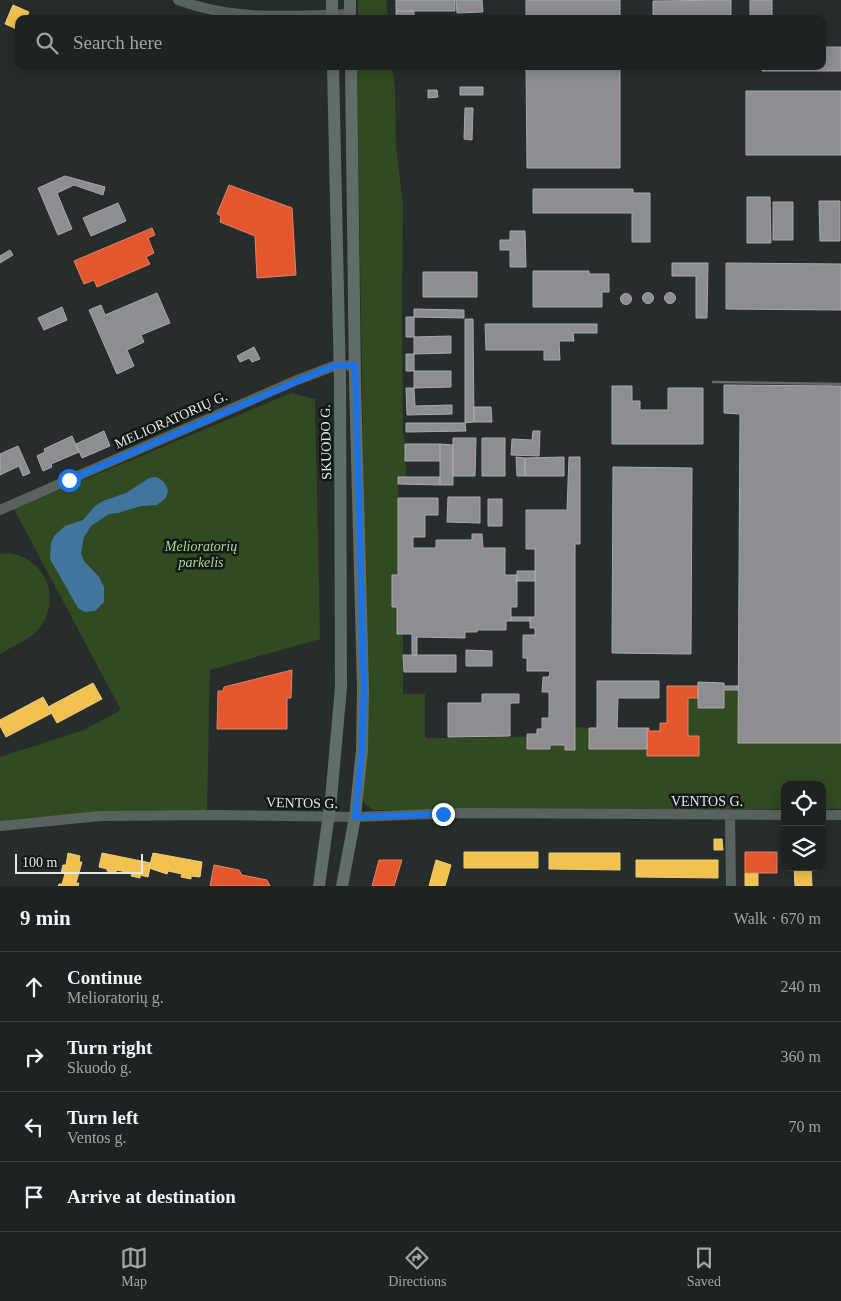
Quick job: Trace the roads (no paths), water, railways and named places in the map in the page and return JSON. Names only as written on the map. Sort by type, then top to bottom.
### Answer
[{"type":"main road","points":[[332,0],[332,15]]},
{"type":"main road","points":[[350,0],[350,15]]},
{"type":"main road","name":"SKUODO G.","points":[[319,886],[329,817],[341,687],[342,496],[333,70]]},
{"type":"main road","points":[[342,886],[355,817],[362,750],[364,688],[355,365],[351,70]]},
{"type":"street","points":[[178,0],[209,10],[236,15]]},
{"type":"street","name":"MELIORATORIŲ G.","points":[[0,510],[297,380],[328,368],[355,365]]},
{"type":"street","name":"VENTOS G.","points":[[0,826],[100,816],[355,817],[457,813],[781,815]]},
{"type":"street","points":[[730,815],[731,886]]},
{"type":"street","points":[[826,815],[841,815]]},
{"type":"water","points":[[155,477],[162,480],[166,485],[168,490],[166,498],[157,505],[141,506],[109,514],[91,526],[84,537],[81,553],[84,561],[99,577],[104,587],[104,602],[95,611],[85,612],[78,608],[50,559],[51,544],[54,536],[65,526],[83,520],[95,506],[103,501],[126,493],[149,478]]},
{"type":"railway","points":[[713,382],[841,384]]},
{"type":"park label","name":"Melioratorių parkelis","points":[[201,554]]}]
